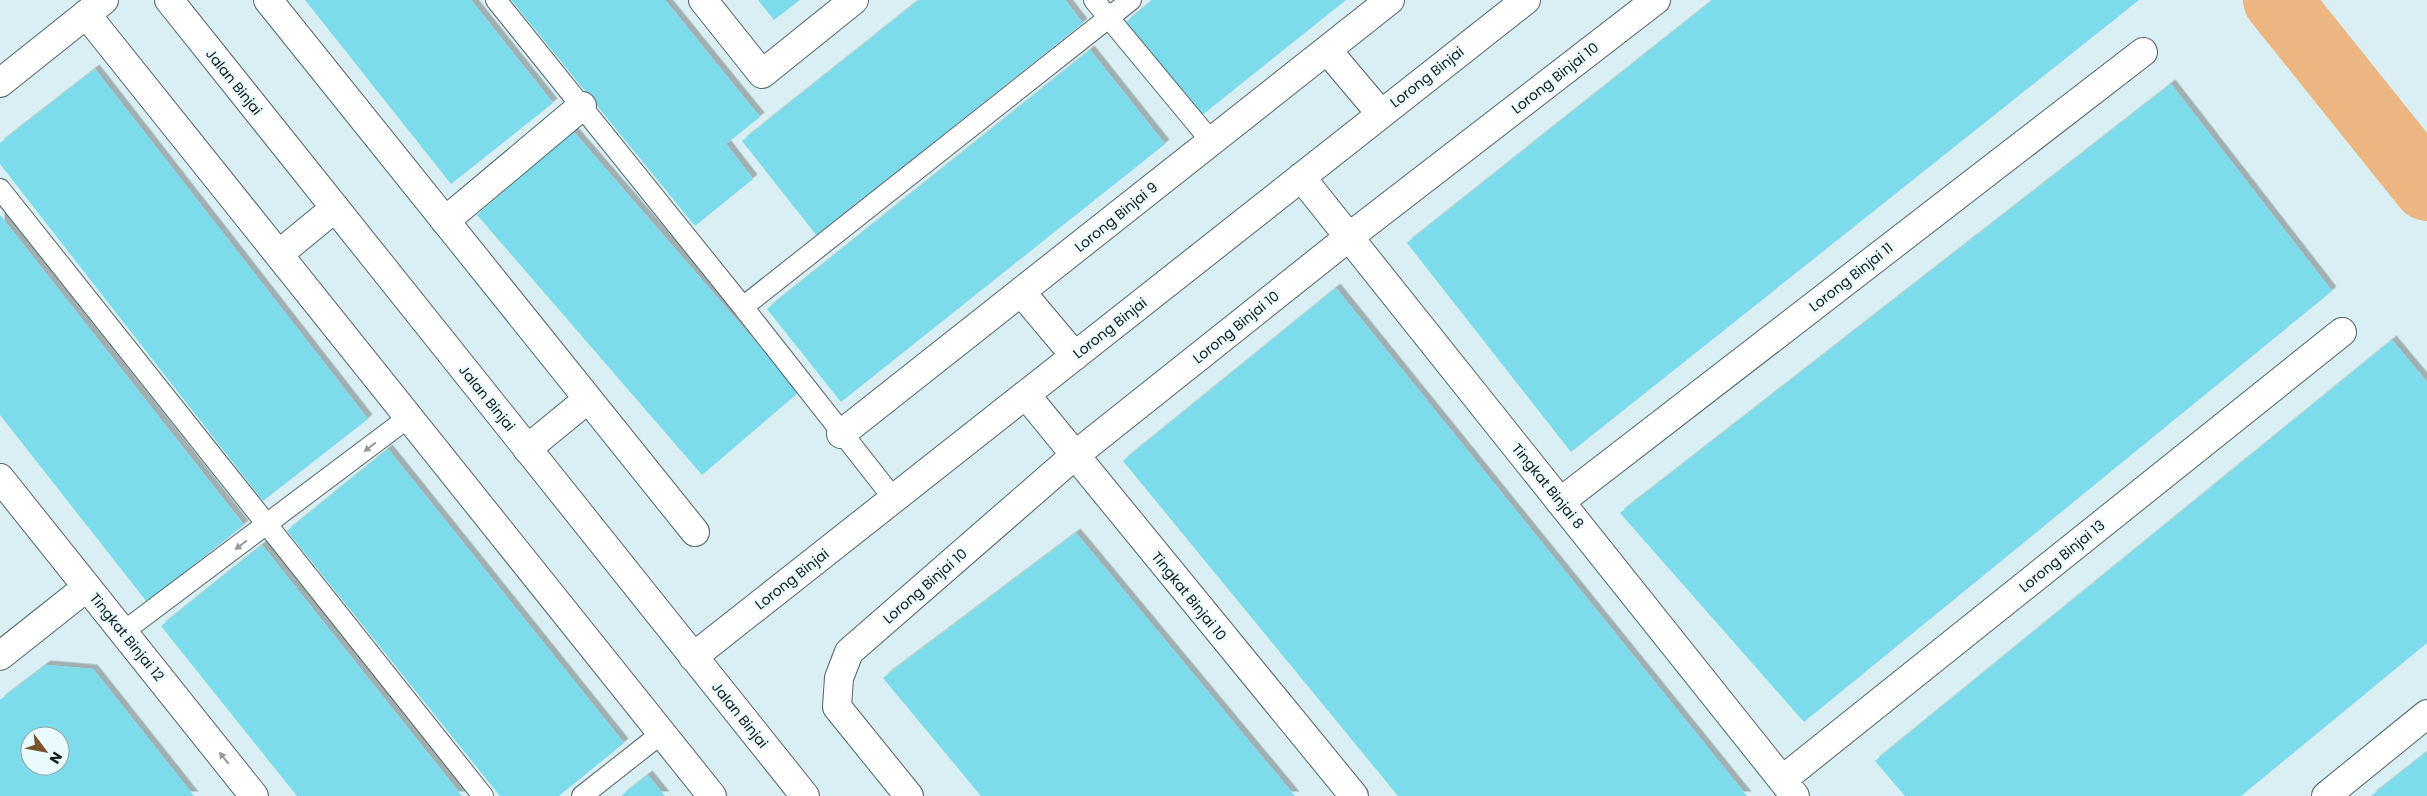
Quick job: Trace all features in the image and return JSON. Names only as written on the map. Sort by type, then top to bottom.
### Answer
[{"type":"street","name":"Jalan Binjai","points":[[169,0],[805,796]]},
{"type":"street","points":[[268,0],[695,532]]},
{"type":"street","points":[[703,0],[762,74],[854,0]]},
{"type":"street","name":"Lorong Binjai 9","points":[[841,434],[1390,0]]},
{"type":"street","name":"Lorong Binjai","points":[[693,657],[1526,0]]},
{"type":"street","name":"Lorong Binjai 10","points":[[909,796],[837,707],[839,678],[849,652],[1074,456],[1349,237],[1656,0]]},
{"type":"street","points":[[0,83],[95,7],[279,254],[712,796]]},
{"type":"street","points":[[1327,50],[1381,114]]},
{"type":"street","name":"Lorong Binjai 11","points":[[1560,502],[2143,52]]},
{"type":"street","points":[[445,221],[582,106]]},
{"type":"street","name":"Tingkat Binjai 8","points":[[1301,177],[1788,788]]},
{"type":"street","points":[[279,254],[335,208]]},
{"type":"street","points":[[1021,292],[1075,356]]},
{"type":"street","name":"Lorong Binjai 13","points":[[1788,788],[2342,332]]},
{"type":"street","name":"Tingkat Binjai 10","points":[[1026,394],[1074,456],[1354,796]]},
{"type":"street","points":[[528,449],[588,399]]},
{"type":"street","name":"Tingkat Binjai 12","points":[[0,478],[254,796]]},
{"type":"street","points":[[0,656],[87,587]]},
{"type":"street","points":[[2326,796],[2427,714]]},
{"type":"lane","points":[[496,0],[743,306],[841,434],[894,498]]},
{"type":"lane","points":[[1094,0],[1211,141]]},
{"type":"lane","points":[[743,306],[1131,0]]},
{"type":"lane","points":[[0,189],[483,796]]},
{"type":"lane","points":[[123,632],[268,525],[409,417]]},
{"type":"lane","points":[[582,796],[662,733]]},
{"type":"building","points":[[305,0],[471,0],[553,103],[451,184]]},
{"type":"building","points":[[511,0],[665,0],[760,117],[726,144],[753,179],[695,226]]},
{"type":"building","points":[[758,0],[800,0],[774,20]]},
{"type":"building","points":[[919,0],[1065,0],[1083,23],[817,236],[742,141]]},
{"type":"building","points":[[1153,0],[1346,0],[1201,116],[1126,22]]},
{"type":"building","points":[[1713,0],[2139,0],[1571,452],[1407,243]]},
{"type":"building","points":[[1090,50],[1165,144],[841,402],[767,309]]},
{"type":"building","points":[[95,69],[368,419],[263,501],[0,164],[0,143]]},
{"type":"building","points":[[2171,84],[2332,291],[1804,722],[1620,513]]},
{"type":"building","points":[[573,131],[799,392],[702,475],[477,215]]},
{"type":"building","points":[[0,215],[244,525],[147,602],[0,415]]},
{"type":"building","points":[[1336,288],[1747,796],[1398,796],[1123,461]]},
{"type":"building","points":[[2392,340],[2427,382],[2427,643],[2241,796],[1905,796],[1875,761]]},
{"type":"building","points":[[388,449],[624,743],[559,796],[500,796],[287,531]]},
{"type":"building","points":[[1076,533],[1295,796],[981,796],[883,678]]},
{"type":"building","points":[[262,545],[462,796],[297,796],[161,626]]},
{"type":"building","points":[[46,665],[93,669],[194,796],[0,796],[0,700]]},
{"type":"building","points":[[2427,752],[2427,796],[2371,796]]},
{"type":"building","points":[[648,775],[665,796],[621,796]]},
{"type":"waterway","points":[[2277,0],[2427,187]]}]
